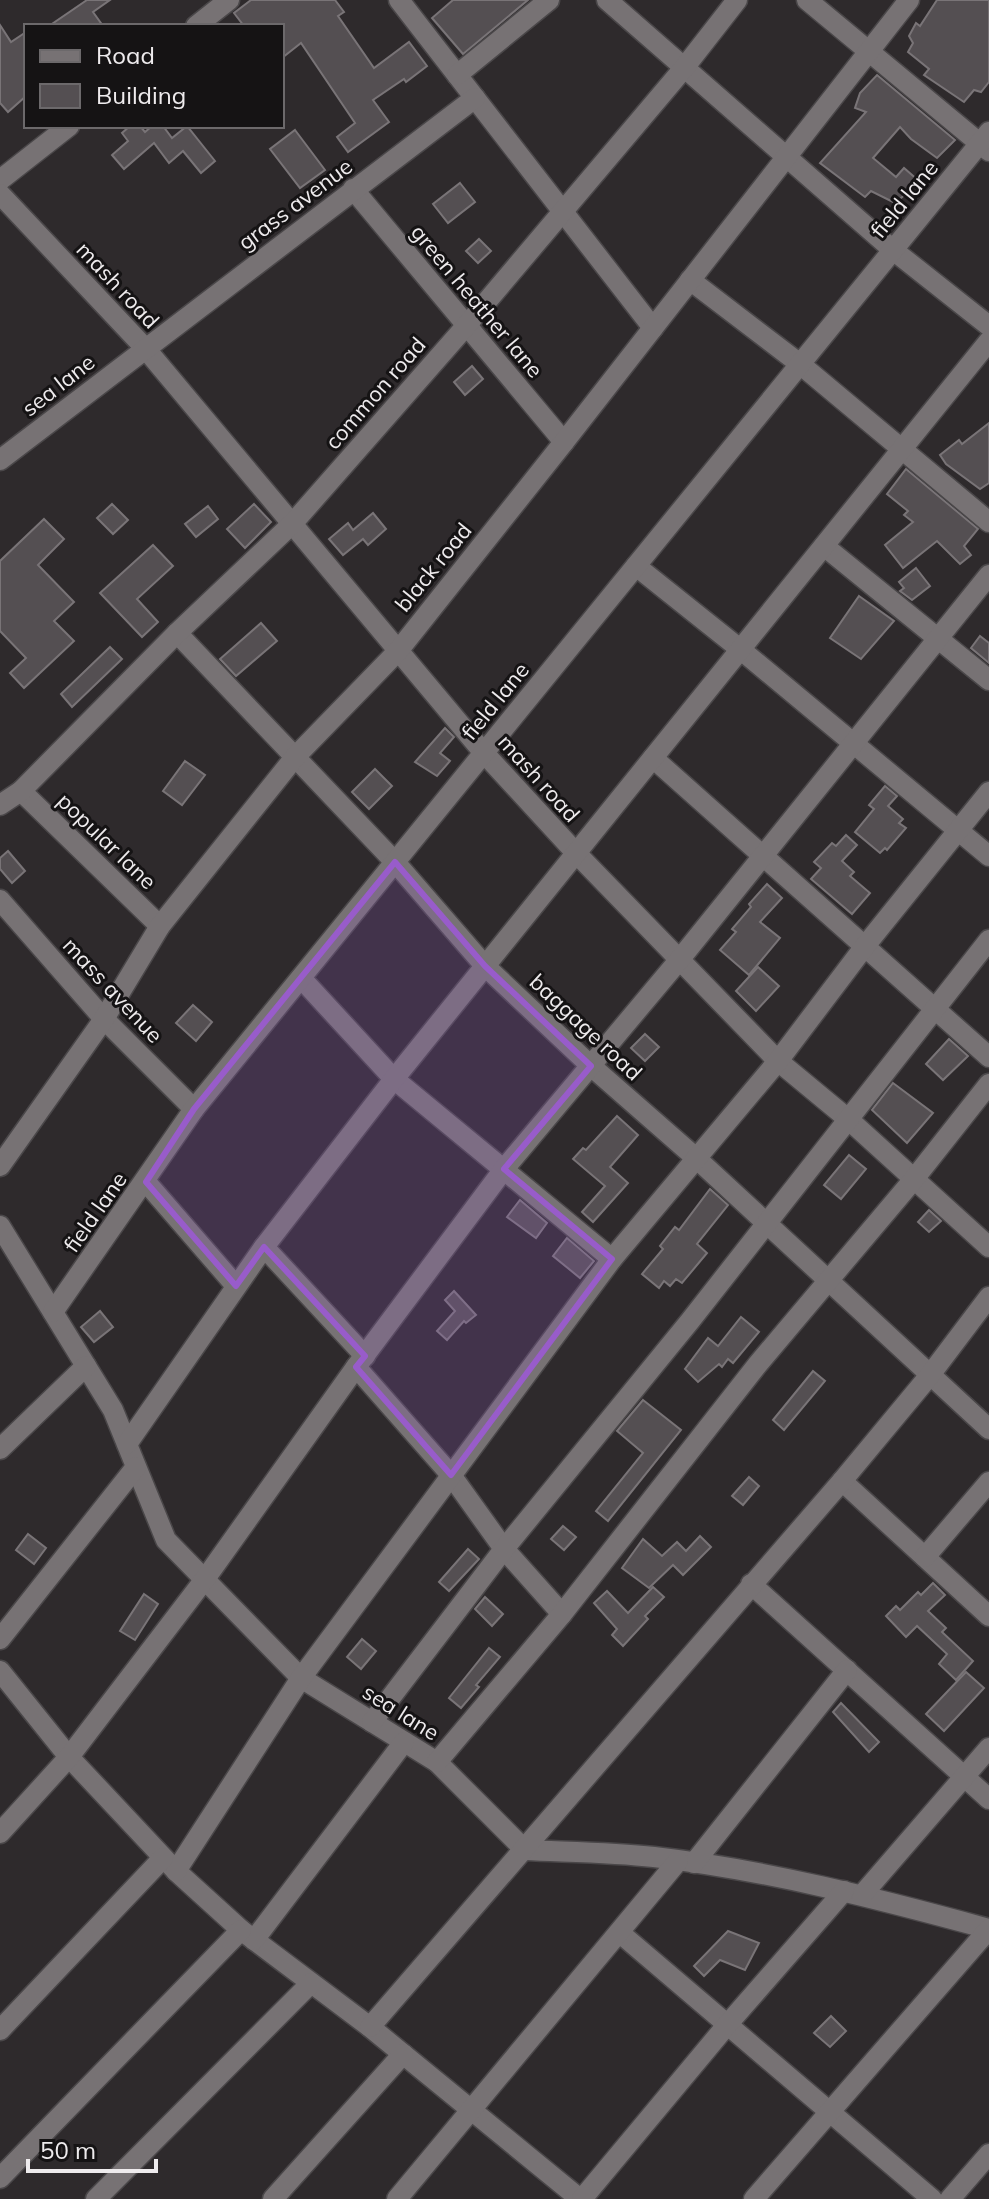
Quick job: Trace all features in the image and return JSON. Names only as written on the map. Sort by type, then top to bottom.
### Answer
[{"type":"street","points":[[199,24],[229,0]]},
{"type":"street","points":[[399,0],[653,328]]},
{"type":"street","points":[[457,75],[549,0]]},
{"type":"street","points":[[607,0],[893,250],[989,326]]},
{"type":"street","name":"common road","points":[[0,805],[21,791],[177,633],[293,523],[466,326],[684,68],[737,0]]},
{"type":"street","points":[[807,0],[867,51],[986,142]]},
{"type":"street","name":"black road","points":[[0,1166],[104,1019],[160,926],[295,757],[398,651],[909,0]]},
{"type":"street","name":"grass avenue","points":[[145,348],[475,98]]},
{"type":"street","points":[[0,180],[66,128]]},
{"type":"street","name":"field lane","points":[[53,1312],[194,1109],[893,250],[986,142]]},
{"type":"street","name":"green heather lane","points":[[353,189],[564,442]]},
{"type":"street","name":"mash road","points":[[0,194],[145,348],[484,753],[576,853],[778,1061],[848,1119],[989,1247]]},
{"type":"street","points":[[690,280],[800,364],[989,522]]},
{"type":"street","points":[[127,1444],[264,1247],[394,1079],[989,341]]},
{"type":"street","name":"sea lane","points":[[0,460],[145,348]]},
{"type":"street","points":[[824,546],[989,680]]},
{"type":"street","points":[[636,566],[989,856]]},
{"type":"street","points":[[0,1833],[69,1757],[205,1579],[360,1362],[504,1169],[680,959],[989,575]]},
{"type":"street","name":"baggage road","points":[[177,633],[395,862],[485,966],[989,1429]]},
{"type":"street","points":[[653,758],[989,1057]]},
{"type":"street","name":"popular lane","points":[[21,791],[160,926]]},
{"type":"street","points":[[0,2030],[170,1864],[301,1678],[612,1259],[778,1061],[865,946],[989,792]]},
{"type":"street","name":"mass avenue","points":[[0,900],[104,1019],[194,1109]]},
{"type":"street","points":[[372,1722],[504,1549],[690,1321],[989,940]]},
{"type":"street","points":[[301,978],[394,1079],[612,1259]]},
{"type":"street","points":[[437,1762],[562,1614],[758,1364],[914,1179],[989,1084]]},
{"type":"street","points":[[146,1182],[236,1286]]},
{"type":"street","name":"sea lane","points":[[0,1226],[113,1410],[166,1540],[301,1678],[437,1762],[525,1850]]},
{"type":"street","points":[[264,1247],[451,1475],[504,1549],[562,1614]]},
{"type":"street","points":[[370,2027],[842,1481],[930,1375],[989,1297]]},
{"type":"street","points":[[0,1449],[86,1366]]},
{"type":"street","points":[[0,1639],[136,1467]]},
{"type":"street","points":[[842,1481],[989,1616]]},
{"type":"street","points":[[925,1557],[989,1482]]},
{"type":"street","points":[[751,1584],[989,1799]]},
{"type":"street","points":[[397,2199],[620,1933],[686,1862],[847,1670]]},
{"type":"street","points":[[0,1671],[69,1757],[170,1864],[248,1935],[370,2027],[581,2199],[727,2024],[989,1748]]},
{"type":"street","points":[[0,2178],[248,1935],[404,1742]]},
{"type":"street","points":[[525,1850],[653,1857],[686,1862],[853,1893],[989,1929],[754,2199]]},
{"type":"street","points":[[620,1933],[932,2199]]},
{"type":"street","points":[[96,2199],[311,1983]]},
{"type":"street","points":[[273,2199],[403,2054]]},
{"type":"street","points":[[950,2199],[989,2154]]},
{"type":"highlighted area","points":[[395,862],[485,966],[591,1066],[504,1169],[612,1259],[451,1475],[356,1367],[365,1356],[264,1247],[236,1286],[146,1182],[194,1109]]},
{"type":"building","points":[[87,0],[110,0],[93,12],[102,24],[52,24]]},
{"type":"building","points":[[251,0],[335,0],[344,12],[338,16],[374,68],[409,42],[427,66],[373,100],[389,122],[348,152],[337,137],[355,123],[301,43],[284,56],[284,24],[242,24],[234,13]]},
{"type":"building","points":[[453,0],[528,0],[463,54],[432,18]]},
{"type":"building","points":[[937,0],[989,0],[989,82],[981,92],[974,90],[964,102],[924,75],[929,69],[908,52],[913,43],[909,36],[916,23],[920,26]]},
{"type":"building","points":[[0,25],[11,42],[24,33],[24,98],[8,112],[0,103]]},
{"type":"building","points":[[877,75],[955,140],[937,158],[900,127],[873,158],[896,177],[904,168],[920,182],[895,203],[871,191],[865,197],[820,163],[866,112],[855,108],[860,93]]},
{"type":"building","points":[[128,128],[142,128],[145,132],[150,128],[164,128],[172,138],[189,128],[215,161],[201,173],[183,151],[169,163],[154,143],[124,169],[112,155],[128,141],[122,133]]},
{"type":"building","points":[[295,130],[325,170],[300,188],[270,149]]},
{"type":"building","points":[[460,183],[475,202],[448,223],[433,204]]},
{"type":"building","points":[[479,239],[491,251],[478,263],[466,251]]},
{"type":"building","points":[[472,366],[483,379],[465,395],[454,382]]},
{"type":"building","points":[[989,423],[989,483],[980,489],[946,464],[940,455],[959,440],[962,444]]},
{"type":"building","points":[[906,469],[978,529],[964,546],[971,555],[960,564],[937,541],[903,568],[885,545],[913,522],[904,515],[908,511],[887,494]]},
{"type":"building","points":[[112,504],[128,520],[113,534],[97,518]]},
{"type":"building","points":[[254,504],[271,522],[245,548],[227,529]]},
{"type":"building","points":[[208,506],[218,519],[196,537],[185,524]]},
{"type":"building","points":[[373,513],[386,529],[368,545],[363,539],[343,555],[329,539],[348,523],[353,530]]},
{"type":"building","points":[[44,519],[64,539],[38,565],[74,602],[54,621],[74,641],[24,688],[10,673],[26,658],[0,631],[0,561]]},
{"type":"building","points":[[153,545],[173,566],[137,599],[158,622],[142,637],[100,593]]},
{"type":"building","points":[[916,568],[930,586],[912,600],[900,591],[904,588],[899,582]]},
{"type":"building","points":[[859,596],[894,621],[861,659],[830,638]]},
{"type":"building","points":[[261,623],[277,641],[236,676],[220,659]]},
{"type":"building","points":[[980,636],[989,643],[989,663],[971,648]]},
{"type":"building","points":[[110,647],[122,659],[72,707],[61,694]]},
{"type":"building","points":[[445,728],[454,737],[440,753],[450,761],[437,776],[415,762]]},
{"type":"building","points":[[185,761],[205,775],[182,805],[163,791]]},
{"type":"building","points":[[375,769],[392,786],[369,809],[352,792]]},
{"type":"building","points":[[885,786],[897,796],[888,806],[903,819],[899,823],[906,828],[887,850],[885,848],[880,853],[855,832],[874,809],[869,805]]},
{"type":"building","points":[[846,835],[857,845],[842,861],[854,872],[850,876],[870,893],[852,914],[811,879],[821,868],[814,862],[832,843],[836,846]]},
{"type":"building","points":[[8,851],[25,871],[12,883],[0,869],[0,858]]},
{"type":"building","points":[[767,884],[782,898],[760,922],[780,938],[749,975],[720,950],[736,932],[732,929],[751,907],[749,904]]},
{"type":"building","points":[[758,967],[779,986],[756,1011],[736,991]]},
{"type":"building","points":[[193,1005],[212,1022],[196,1041],[176,1023]]},
{"type":"building","points":[[645,1034],[659,1047],[645,1061],[631,1048]]},
{"type":"building","points":[[949,1039],[968,1056],[943,1080],[926,1064]]},
{"type":"building","points":[[893,1083],[933,1113],[907,1143],[872,1110]]},
{"type":"building","points":[[617,1116],[638,1135],[610,1167],[628,1183],[593,1222],[582,1212],[605,1186],[573,1159],[583,1148],[586,1150]]},
{"type":"building","points":[[849,1155],[866,1169],[841,1199],[824,1185]]},
{"type":"building","points":[[710,1189],[728,1205],[697,1244],[707,1253],[682,1283],[676,1279],[670,1286],[664,1281],[659,1288],[642,1274],[663,1249],[660,1246],[675,1227],[679,1230]]},
{"type":"building","points":[[520,1200],[547,1223],[536,1238],[507,1217]]},
{"type":"building","points":[[929,1210],[941,1221],[929,1232],[918,1222]]},
{"type":"building","points":[[567,1238],[594,1261],[580,1278],[553,1256]]},
{"type":"building","points":[[454,1291],[476,1315],[466,1323],[464,1321],[447,1340],[437,1331],[455,1311],[445,1300]]},
{"type":"building","points":[[100,1311],[113,1327],[94,1342],[81,1327]]},
{"type":"building","points":[[741,1317],[759,1332],[733,1363],[728,1359],[722,1367],[719,1364],[698,1382],[685,1369],[708,1338],[718,1346]]},
{"type":"building","points":[[813,1371],[825,1381],[784,1430],[773,1420]]},
{"type":"building","points":[[643,1400],[681,1430],[608,1521],[596,1511],[643,1453],[617,1431]]},
{"type":"building","points":[[749,1477],[759,1486],[743,1505],[732,1496]]},
{"type":"building","points":[[563,1526],[576,1537],[564,1550],[551,1539]]},
{"type":"building","points":[[28,1534],[46,1548],[34,1564],[16,1550]]},
{"type":"building","points":[[700,1536],[711,1547],[683,1575],[673,1565],[649,1588],[622,1568],[643,1539],[662,1556],[677,1542],[686,1551]]},
{"type":"building","points":[[468,1549],[479,1559],[449,1591],[439,1582]]},
{"type":"building","points":[[933,1583],[945,1595],[928,1611],[946,1628],[942,1632],[973,1661],[956,1680],[939,1664],[947,1654],[917,1626],[906,1637],[886,1616],[896,1606],[900,1610],[918,1592],[921,1595]]},
{"type":"building","points":[[653,1587],[664,1597],[623,1646],[612,1635],[617,1629],[594,1603],[607,1591],[628,1613]]},
{"type":"building","points":[[144,1594],[158,1604],[135,1640],[120,1631]]},
{"type":"building","points":[[485,1597],[503,1614],[492,1626],[475,1609]]},
{"type":"building","points":[[362,1639],[376,1651],[361,1669],[347,1657]]},
{"type":"building","points":[[489,1648],[500,1657],[461,1708],[449,1698]]},
{"type":"building","points":[[966,1672],[984,1688],[944,1731],[926,1714]]},
{"type":"building","points":[[841,1703],[879,1742],[869,1752],[833,1712]]},
{"type":"building","points":[[728,1931],[759,1943],[745,1970],[720,1960],[704,1976],[694,1966]]},
{"type":"building","points":[[831,2016],[846,2031],[830,2047],[814,2033]]}]
